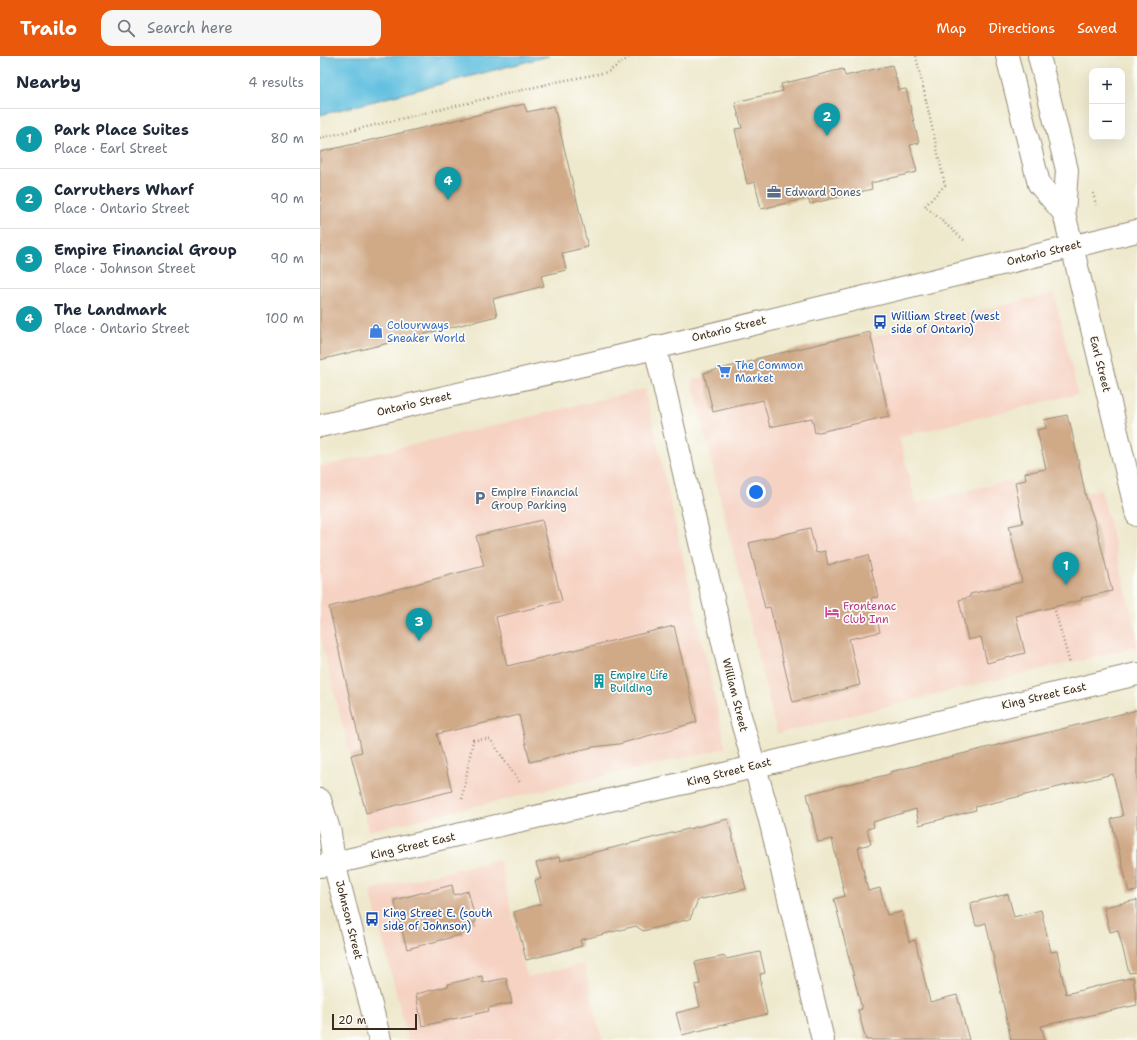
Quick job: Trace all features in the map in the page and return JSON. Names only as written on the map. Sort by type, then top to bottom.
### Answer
[{"type":"street","name":"Earl Street","points":[[1007,56],[1039,184],[1064,213]]},
{"type":"street","name":"Earl Street","points":[[1039,56],[1067,170],[1064,213],[1137,514]]},
{"type":"street","name":"Ontario Street","points":[[320,426],[655,347],[1137,230]]},
{"type":"street","name":"William Street","points":[[655,347],[739,712],[769,816],[823,1040]]},
{"type":"street","name":"King Street East","points":[[327,865],[754,767],[794,756],[1137,674]]},
{"type":"street","name":"Johnson Street","points":[[320,800],[330,833],[327,865],[380,1040]]},
{"type":"path","points":[[320,138],[556,82],[608,72],[629,56]]},
{"type":"path","points":[[916,56],[945,185],[925,206],[966,242]]},
{"type":"path","points":[[1054,607],[1077,688]]},
{"type":"path","points":[[462,798],[473,740],[490,739],[521,784]]},
{"type":"shaded area","points":[[1054,293],[1078,394],[899,437],[916,503],[1012,480],[1020,508],[1101,489],[1137,636],[1137,647],[961,688],[777,734],[692,380]]},
{"type":"shaded area","points":[[645,389],[726,748],[369,831],[320,635],[320,467]]},
{"type":"shaded area","points":[[499,859],[527,977],[584,964],[602,1040],[408,1040],[370,890]]},
{"type":"water","points":[[320,56],[549,56],[320,115]]},
{"type":"building","points":[[892,65],[899,90],[906,89],[919,143],[910,145],[917,172],[871,183],[872,189],[810,204],[808,198],[761,209],[755,182],[747,184],[735,129],[742,128],[735,102],[783,91],[781,84],[843,69],[845,76]]},
{"type":"building","points":[[524,104],[527,112],[554,106],[588,247],[562,253],[566,270],[541,276],[544,286],[493,299],[497,316],[320,360],[320,152]]},
{"type":"building","points":[[870,332],[889,416],[815,433],[812,418],[770,427],[763,400],[713,412],[704,373],[756,360],[755,359]]},
{"type":"building","points":[[1067,415],[1086,497],[1096,525],[1112,591],[1016,616],[1025,653],[987,663],[981,637],[968,640],[959,600],[970,597],[970,594],[1022,582],[1009,526],[1023,523],[1015,482],[1026,480],[1025,473],[1046,469],[1037,430],[1046,428],[1044,420]]},
{"type":"building","points":[[542,520],[562,601],[496,617],[507,666],[674,626],[697,722],[619,744],[593,747],[530,762],[519,715],[437,734],[452,791],[366,813],[351,755],[362,752],[329,607],[484,566],[476,536]]},
{"type":"building","name":"Frontenac Club Inn","points":[[810,528],[816,553],[825,551],[828,565],[868,555],[878,597],[871,598],[880,632],[849,639],[860,685],[793,702],[770,607],[765,608],[749,543]]},
{"type":"building","points":[[1137,710],[1137,891],[1129,892],[1111,819],[1123,816],[1113,774],[975,807],[976,810],[919,825],[916,809],[873,822],[874,827],[867,829],[871,844],[858,847],[868,891],[880,888],[887,915],[902,912],[909,942],[915,940],[930,1002],[957,995],[969,1040],[866,1040],[858,1010],[862,1009],[834,899],[845,896],[832,839],[818,842],[807,794]]},
{"type":"building","points":[[728,819],[746,889],[698,900],[690,919],[643,931],[636,926],[580,940],[582,946],[526,960],[514,912],[541,904],[535,880],[541,879],[536,863],[559,857],[560,861]]},
{"type":"building","points":[[452,885],[454,895],[468,891],[476,922],[462,926],[464,934],[407,949],[394,900]]},
{"type":"building","points":[[1008,894],[1014,917],[1041,910],[1051,952],[1057,951],[1066,994],[1133,977],[1137,1005],[1041,1026],[1045,1040],[1011,1040],[986,923],[976,926],[970,903]]},
{"type":"building","points":[[1137,900],[1137,972],[1129,973],[1118,930],[1110,932],[1104,907]]},
{"type":"building","points":[[760,952],[765,973],[760,974],[760,983],[767,1014],[682,1035],[676,1013],[700,1007],[695,985],[700,984],[695,962],[725,956],[726,959]]},
{"type":"building","points":[[482,976],[483,983],[506,978],[512,1003],[488,1008],[489,1011],[422,1026],[416,994],[449,986],[448,984]]},
{"type":"place","name":"Carruthers Wharf","points":[[827,136]]},
{"type":"place","name":"Edward Jones","points":[[774,192]]},
{"type":"place","name":"The Landmark","points":[[448,200]]},
{"type":"place","name":"William Street (west side of Ontario)","points":[[880,322]]},
{"type":"place","name":"Colourways Sneaker World","points":[[376,331]]},
{"type":"place","name":"The Common Market","points":[[724,371]]},
{"type":"place","name":"Empire Financial Group Parking","points":[[480,498]]},
{"type":"place","name":"Park Place Suites","points":[[1066,585]]},
{"type":"place","name":"Frontenac Club Inn","points":[[832,612]]},
{"type":"place","name":"Empire Financial Group","points":[[419,641]]},
{"type":"place","name":"Empire Life Building","points":[[599,681]]},
{"type":"place","name":"King Street E. (south side of Johnson)","points":[[372,919]]}]
